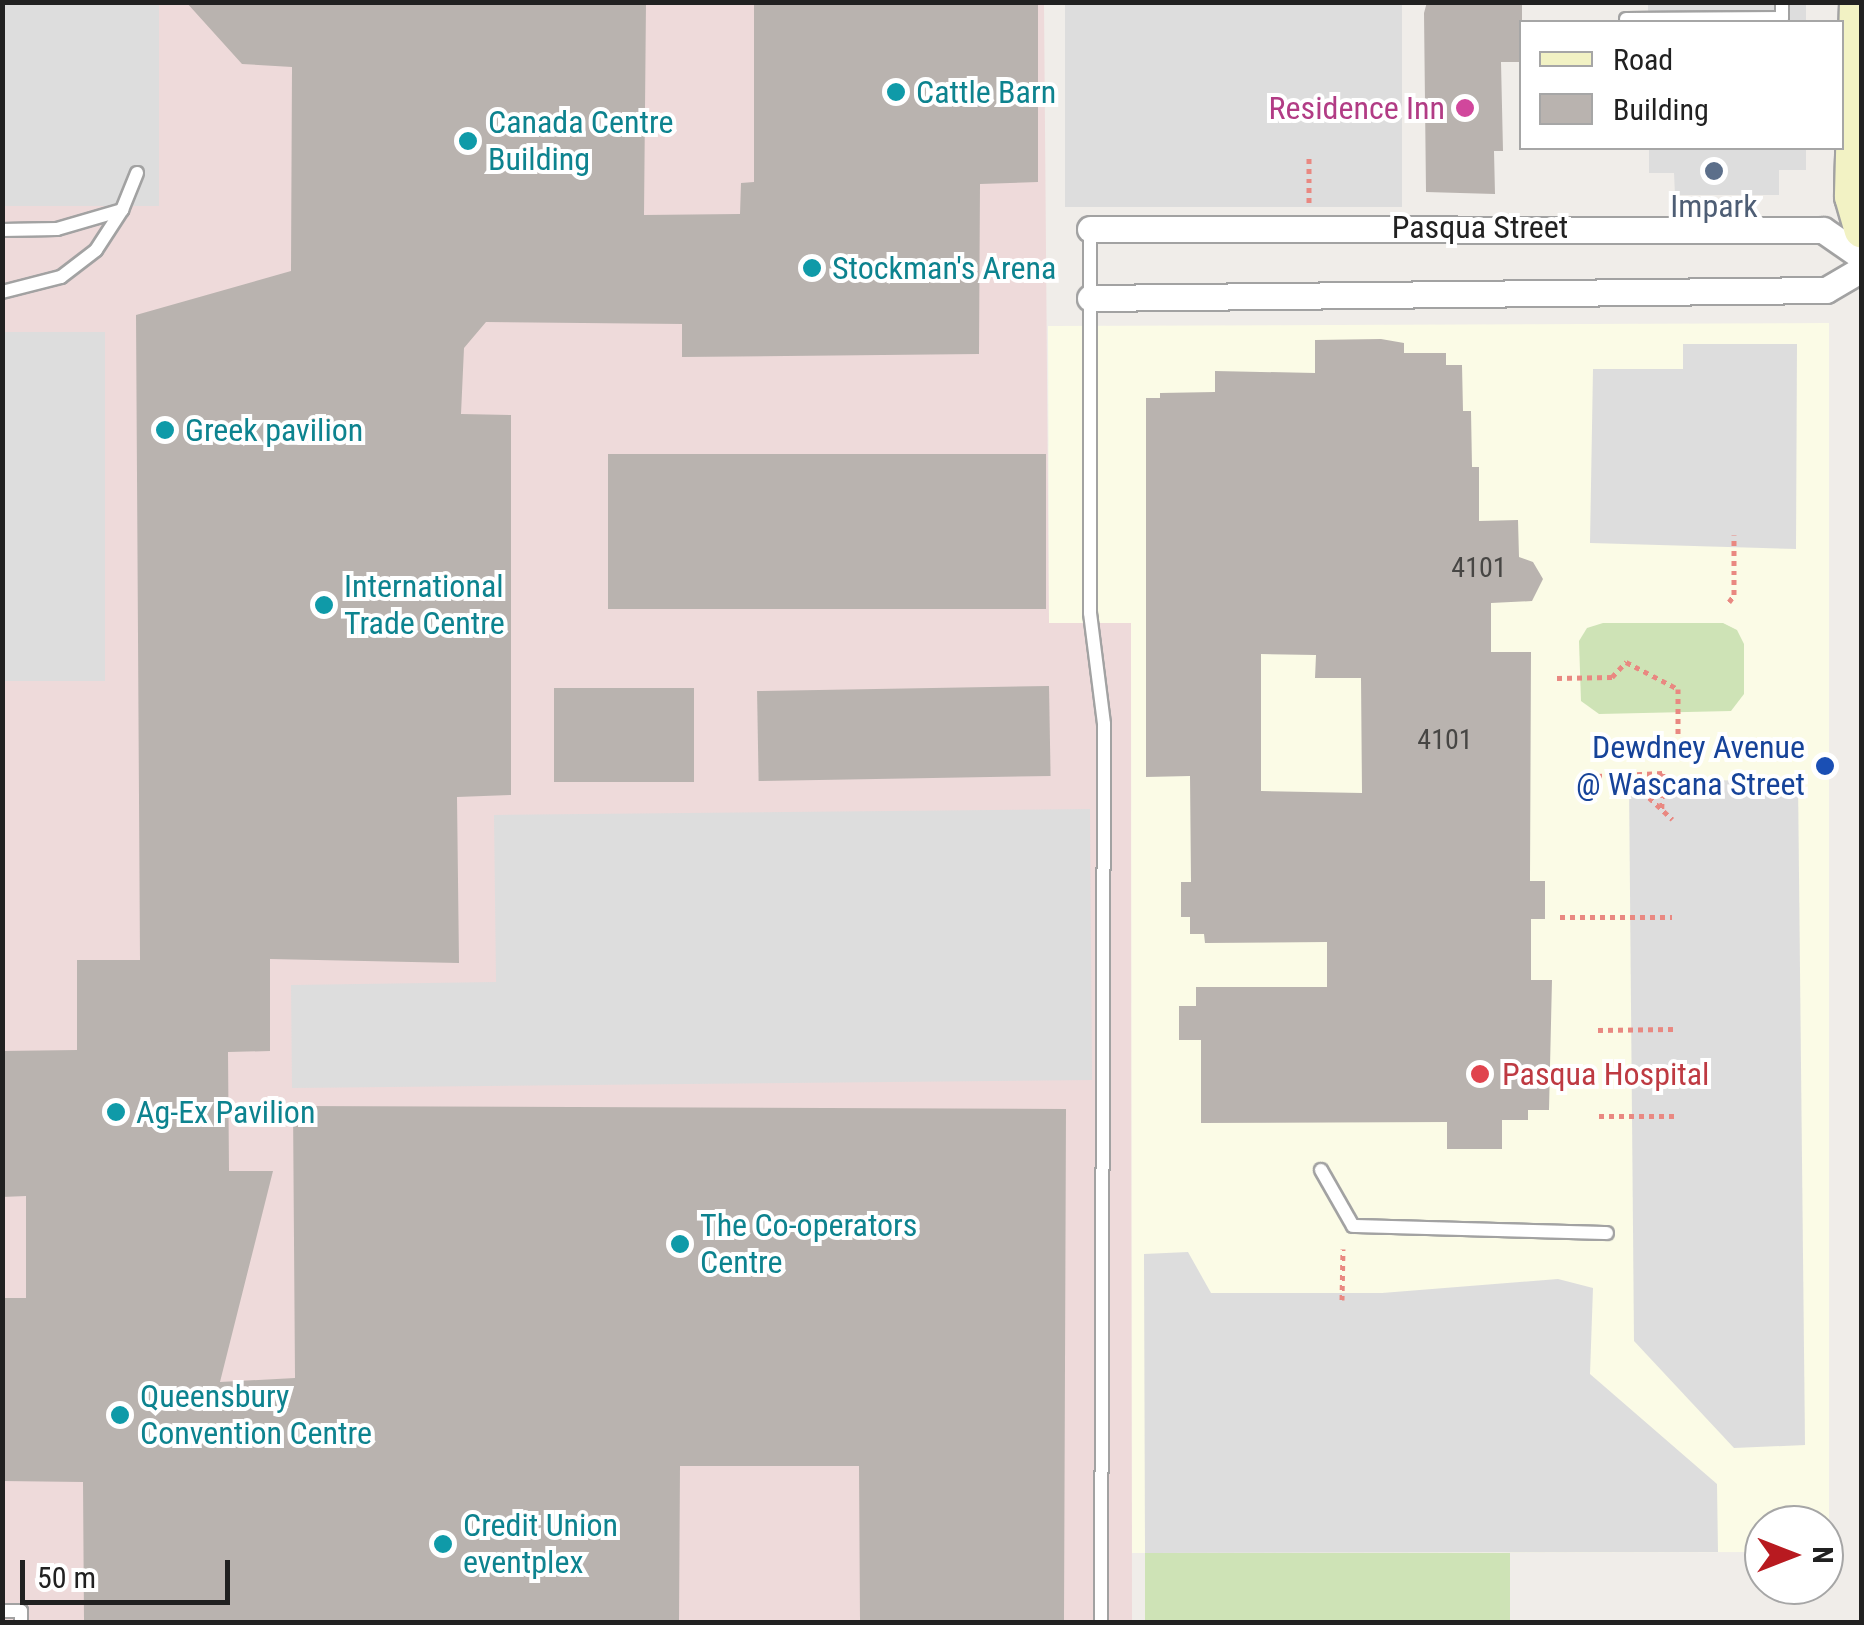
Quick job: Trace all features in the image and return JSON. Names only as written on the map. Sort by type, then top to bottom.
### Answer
[{"type":"main road","points":[[1857,2],[1852,196],[1862,230]]},
{"type":"street","name":"Pasqua Street","points":[[1090,229],[1823,230],[1862,257]]},
{"type":"street","name":"Pasqua Street","points":[[1090,298],[1826,290],[1862,269]]},
{"type":"lane","points":[[1626,19],[1782,18],[1782,2]]},
{"type":"lane","points":[[2,292],[61,277],[96,250],[122,210],[137,174]]},
{"type":"lane","points":[[2,230],[57,229],[122,210]]},
{"type":"lane","points":[[1090,229],[1090,613],[1104,724],[1100,1622]]},
{"type":"lane","points":[[1320,1170],[1353,1226],[1607,1233]]},
{"type":"lane","points":[[2,1610],[21,1611],[21,1622]]},
{"type":"path","points":[[1729,602],[1734,595],[1734,536]]},
{"type":"path","points":[[1557,678],[1612,677],[1626,662],[1678,690],[1678,736]]},
{"type":"path","points":[[1627,777],[1631,773],[1662,773],[1662,809]]},
{"type":"path","points":[[1597,776],[1627,777],[1672,819]]},
{"type":"path","points":[[1560,917],[1672,917]]},
{"type":"path","points":[[1598,1030],[1673,1029]]},
{"type":"path","points":[[1599,1116],[1674,1116]]},
{"type":"path","points":[[1342,1249],[1342,1300]]},
{"type":"shaded area","points":[[2,3],[159,3],[159,206],[2,206]]},
{"type":"shaded area","points":[[3,3],[1044,3],[1049,622],[1131,623],[1132,1622],[3,1622]]},
{"type":"shaded area","points":[[1065,3],[1402,3],[1402,207],[1065,207]]},
{"type":"shaded area","points":[[1648,3],[1806,3],[1806,20],[1648,20]]},
{"type":"shaded area","name":"Impark","points":[[1649,150],[1806,150],[1806,170],[1779,170],[1779,195],[1675,195],[1674,173],[1649,173]]},
{"type":"shaded area","name":"Pasqua Hospital","points":[[1829,323],[1829,1505],[1744,1505],[1744,1552],[1132,1553],[1131,623],[1049,623],[1048,326]]},
{"type":"shaded area","points":[[3,332],[105,332],[105,681],[3,681]]},
{"type":"shaded area","points":[[1683,344],[1797,344],[1796,549],[1590,543],[1593,369],[1683,369]]},
{"type":"shaded area","points":[[1798,780],[1805,1445],[1734,1448],[1634,1341],[1629,781]]},
{"type":"shaded area","points":[[1090,809],[1092,1080],[292,1088],[291,985],[496,982],[494,815]]},
{"type":"shaded area","points":[[1188,1252],[1211,1293],[1382,1293],[1558,1279],[1593,1288],[1590,1374],[1717,1484],[1718,1552],[1145,1553],[1144,1254]]},
{"type":"green space","points":[[1603,623],[1723,623],[1737,630],[1744,644],[1744,694],[1731,711],[1599,714],[1581,701],[1579,641],[1587,628]]},
{"type":"green space","points":[[1145,1553],[1510,1553],[1510,1622],[1145,1622]]},
{"type":"building","points":[[186,2],[646,2],[644,215],[740,214],[741,183],[754,182],[754,2],[1038,2],[1038,182],[980,184],[979,354],[682,357],[682,324],[486,322],[464,348],[461,414],[511,415],[511,795],[457,797],[459,963],[270,959],[270,1051],[228,1052],[229,1171],[273,1171],[220,1382],[295,1378],[293,1106],[1066,1109],[1064,1622],[860,1622],[859,1466],[680,1466],[679,1622],[84,1622],[83,1482],[2,1481],[2,1298],[26,1298],[26,1196],[2,1197],[2,1051],[77,1050],[77,960],[140,960],[136,315],[291,271],[292,67],[242,64]]},
{"type":"building","name":"Residence Inn","points":[[1427,2],[1522,2],[1519,62],[1501,62],[1503,151],[1494,151],[1495,194],[1426,192]]},
{"type":"building","name":"Pasqua Hospital","points":[[1381,339],[1404,343],[1404,353],[1446,353],[1446,365],[1462,365],[1463,411],[1471,411],[1472,467],[1479,467],[1479,521],[1518,520],[1519,557],[1533,562],[1543,579],[1532,601],[1491,603],[1491,652],[1531,652],[1530,881],[1545,881],[1545,919],[1531,919],[1531,980],[1552,980],[1549,1110],[1528,1110],[1528,1120],[1502,1120],[1502,1149],[1447,1149],[1447,1122],[1201,1123],[1201,1040],[1179,1040],[1179,1006],[1196,1006],[1196,987],[1327,987],[1327,942],[1205,943],[1204,934],[1190,934],[1190,917],[1181,917],[1181,882],[1191,882],[1190,776],[1146,777],[1146,398],[1160,398],[1160,393],[1215,392],[1215,371],[1315,373],[1315,340]],"holes":[[[1261,654],[1316,655],[1315,678],[1361,678],[1362,793],[1261,791]]]},
{"type":"building","points":[[608,454],[1046,454],[1046,609],[608,609]]},
{"type":"building","points":[[1049,686],[1051,776],[759,781],[757,691]]},
{"type":"building","points":[[554,688],[694,688],[694,782],[554,782]]},
{"type":"place","name":"Cattle Barn","points":[[896,92]]},
{"type":"place","name":"Residence Inn","points":[[1465,108]]},
{"type":"place","name":"Canada Centre Building","points":[[468,141]]},
{"type":"place","name":"Impark","points":[[1714,171]]},
{"type":"place","name":"Stockman's Arena","points":[[812,268]]},
{"type":"place","name":"Greek pavilion","points":[[165,430]]},
{"type":"place","name":"International Trade Centre","points":[[324,605]]},
{"type":"place","name":"Dewdney Avenue @ Wascana Street","points":[[1825,766]]},
{"type":"place","name":"Pasqua Hospital","points":[[1480,1074]]},
{"type":"place","name":"Ag-Ex Pavilion","points":[[116,1112]]},
{"type":"place","name":"The Co-operators Centre","points":[[680,1244]]},
{"type":"place","name":"Queensbury Convention Centre","points":[[120,1415]]},
{"type":"place","name":"Credit Union eventplex","points":[[443,1544]]}]
